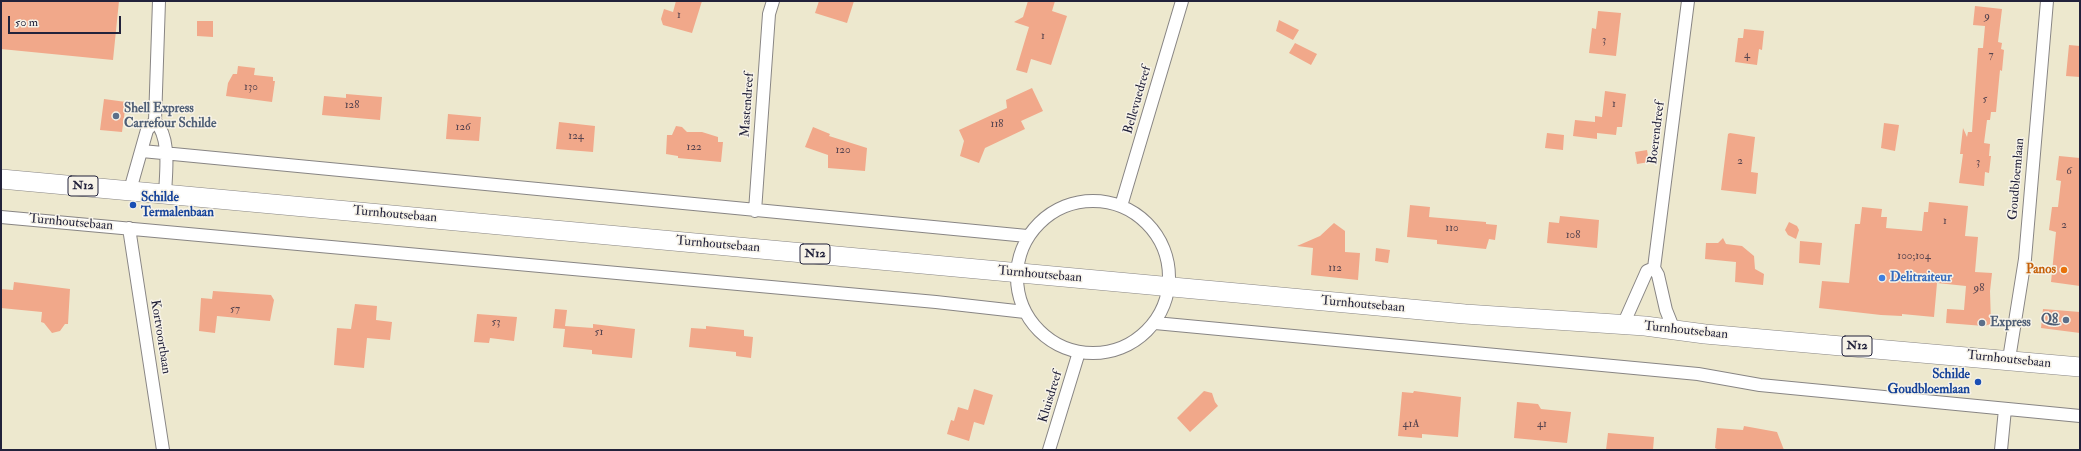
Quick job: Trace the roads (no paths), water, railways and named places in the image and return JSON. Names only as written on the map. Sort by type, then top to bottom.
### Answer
[{"type":"main road","name":"Turnhoutsebaan","points":[[1,179],[1465,314],[1623,325],[2009,359],[2080,367]]},
{"type":"street","points":[[130,190],[147,130],[155,121],[159,1]]},
{"type":"street","name":"Mastendreef","points":[[755,211],[769,14],[773,1]]},
{"type":"street","name":"Bellevuedreef","points":[[1121,206],[1182,1]]},
{"type":"street","name":"Boerendreef","points":[[1674,330],[1666,310],[1658,275],[1654,268],[1688,1]]},
{"type":"street","name":"Goudbloemlaan","points":[[2009,359],[2025,259],[2047,1]]},
{"type":"street","points":[[155,121],[162,128],[166,154],[166,194]]},
{"type":"street","points":[[142,151],[1027,236]]},
{"type":"street","points":[[1093,201],[1121,206],[1139,216],[1157,236],[1163,247],[1169,267],[1169,287],[1164,306],[1155,323],[1140,338],[1121,348],[1100,353],[1079,352],[1057,345],[1038,331],[1025,312],[1018,292],[1016,272],[1027,236],[1041,221],[1065,206],[1093,201]]},
{"type":"street","name":"Turnhoutsebaan","points":[[1,217],[928,301],[1025,312]]},
{"type":"street","name":"Kortvoortbaan","points":[[129,228],[163,450]]},
{"type":"street","points":[[1623,325],[1647,271],[1654,268]]},
{"type":"street","points":[[1155,323],[1698,374],[1760,385],[2080,416]]},
{"type":"street","name":"Kluisdreef","points":[[1049,450],[1079,352]]},
{"type":"street","points":[[2001,450],[2005,409]]},
{"type":"place","name":"Shell Express Carrefour Schilde","points":[[116,116]]},
{"type":"place","name":"Schilde Termalenbaan","points":[[133,205]]},
{"type":"place","name":"Panos","points":[[2064,270]]},
{"type":"place","name":"Delitraiteur","points":[[1882,278]]},
{"type":"place","name":"Q8","points":[[2066,320]]},
{"type":"place","name":"Express","points":[[1982,323]]},
{"type":"place","name":"Schilde Goudbloemlaan","points":[[1978,382]]}]
